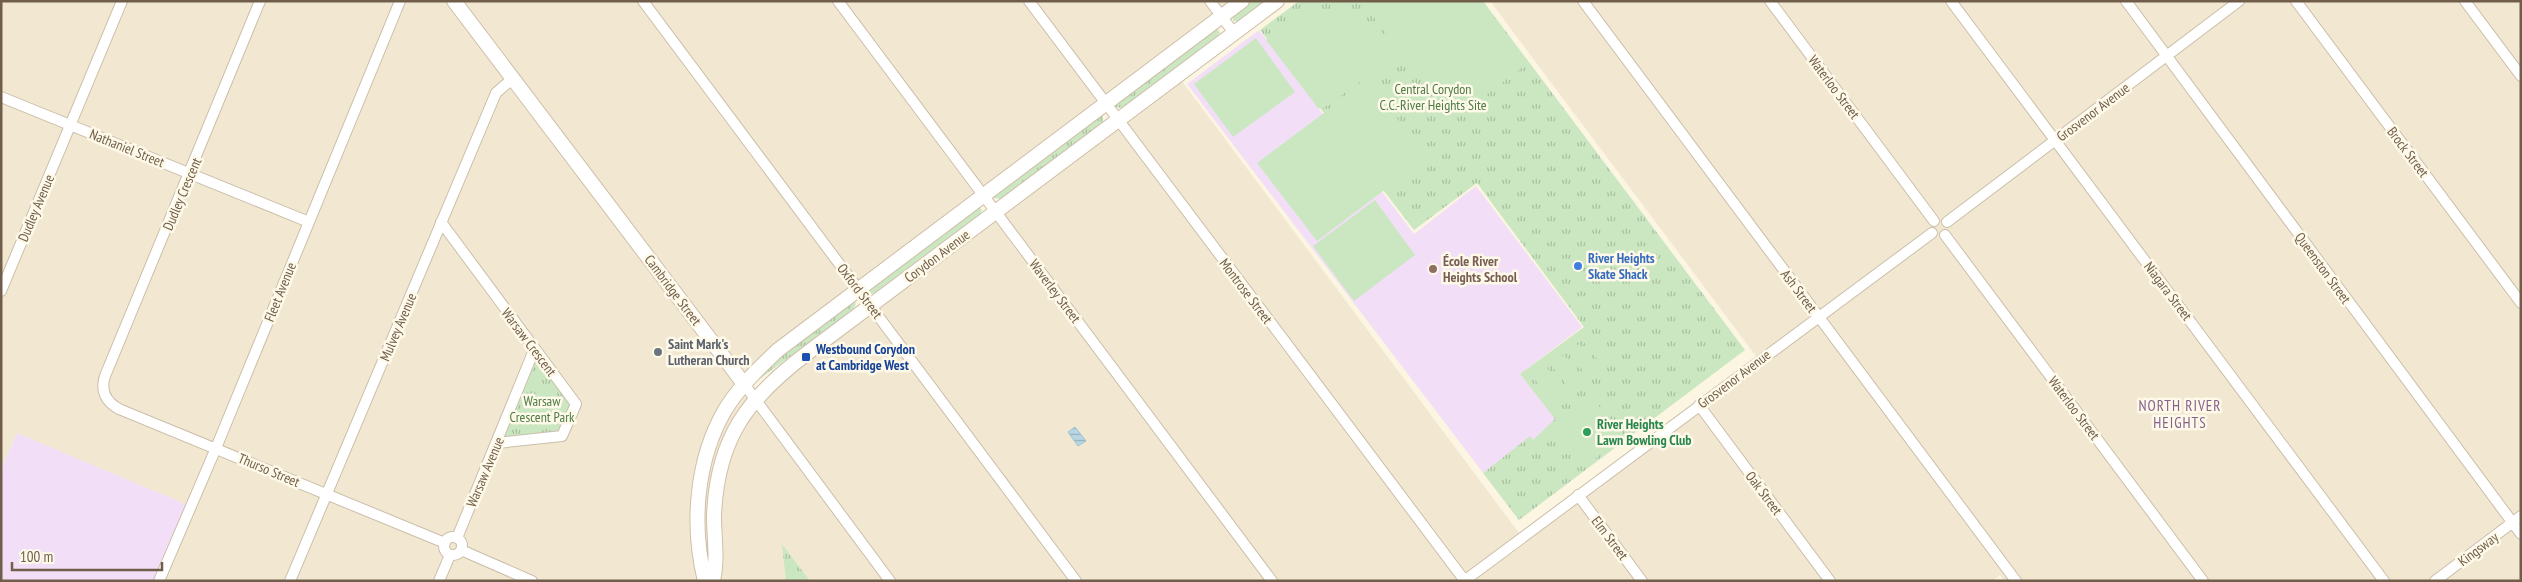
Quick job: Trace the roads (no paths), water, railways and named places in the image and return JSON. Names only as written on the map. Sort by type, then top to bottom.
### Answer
[{"type":"main road","name":"Cambridge Street","points":[[454,1],[744,384]]},
{"type":"main road","name":"Corydon Avenue","points":[[705,581],[701,564],[697,516],[704,461],[713,435],[726,409],[744,384],[778,350],[1242,1]]},
{"type":"main road","name":"Corydon Avenue","points":[[713,581],[717,564],[714,516],[720,465],[730,439],[745,411],[754,399],[786,369],[1277,1]]},
{"type":"street","points":[[71,125],[122,1]]},
{"type":"street","name":"Dudley Crescent","points":[[102,386],[260,1]]},
{"type":"street","name":"Fleet Avenue","points":[[158,581],[216,448],[400,1]]},
{"type":"street","name":"Oxford Street","points":[[643,1],[1076,581]]},
{"type":"street","name":"Waverley Street","points":[[838,1],[1272,581]]},
{"type":"street","name":"Montrose Street","points":[[1029,1],[1464,581]]},
{"type":"street","points":[[1210,1],[1234,33]]},
{"type":"street","name":"Ash Street","points":[[1583,1],[2016,581]]},
{"type":"street","name":"Waterloo Street","points":[[1770,1],[1934,221]]},
{"type":"street","name":"Niagara Street","points":[[1951,1],[2384,581]]},
{"type":"street","name":"Queenston Street","points":[[2126,1],[2517,520],[2521,534]]},
{"type":"street","name":"Grosvenor Avenue","points":[[1947,222],[2239,1]]},
{"type":"street","name":"Brock Street","points":[[2296,1],[2521,303]]},
{"type":"street","points":[[2465,1],[2521,76]]},
{"type":"street","name":"Mulvey Avenue","points":[[290,581],[326,494],[333,483],[496,92],[512,79]]},
{"type":"street","name":"Nathaniel Street","points":[[1,97],[309,222]]},
{"type":"street","name":"Dudley Avenue","points":[[1,291],[71,125]]},
{"type":"street","points":[[1940,219],[1947,222],[1948,230],[1945,235],[1940,237],[1932,233],[1931,225],[1934,221],[1940,219]]},
{"type":"street","name":"Warsaw Crescent","points":[[441,222],[534,350],[576,404],[562,436],[497,443]]},
{"type":"street","name":"Grosvenor Avenue","points":[[1464,581],[1932,233]]},
{"type":"street","name":"Waterloo Street","points":[[1945,235],[2203,581]]},
{"type":"street","name":"Warsaw Avenue","points":[[457,538],[534,350]]},
{"type":"street","name":"Cambridge Street","points":[[744,384],[890,581]]},
{"type":"street","name":"Thurso Street","points":[[102,386],[107,400],[113,405],[445,543]]},
{"type":"street","name":"Oak Street","points":[[1699,405],[1830,581]]},
{"type":"street","name":"Elm Street","points":[[1578,496],[1642,581]]},
{"type":"street","name":"Kingsway","points":[[2435,581],[2517,520]]},
{"type":"street","points":[[450,555],[446,551],[445,543],[449,539],[457,538],[462,544],[462,550]]},
{"type":"street","points":[[450,555],[455,555],[462,550]]},
{"type":"street","points":[[462,550],[532,581]]},
{"type":"street","points":[[439,581],[450,555]]},
{"type":"water","points":[[1075,427],[1086,441],[1078,446],[1068,432]]},
{"type":"place","name":"River Heights Skate Shack","points":[[1578,266]]},
{"type":"place","name":"École River Heights School","points":[[1433,269]]},
{"type":"place","name":"Saint Mark's Lutheran Church","points":[[658,352]]},
{"type":"place","name":"Westbound Corydon at Cambridge West","points":[[806,357]]},
{"type":"place","name":"River Heights Lawn Bowling Club","points":[[1587,432]]},
{"type":"district","name":"NORTH RIVER HEIGHTS","points":[[2180,414]]},
{"type":"park label","name":"Central Corydon C.C.-River Heights Site","points":[[1433,98]]},
{"type":"park label","name":"Warsaw Crescent Park","points":[[542,410]]}]
